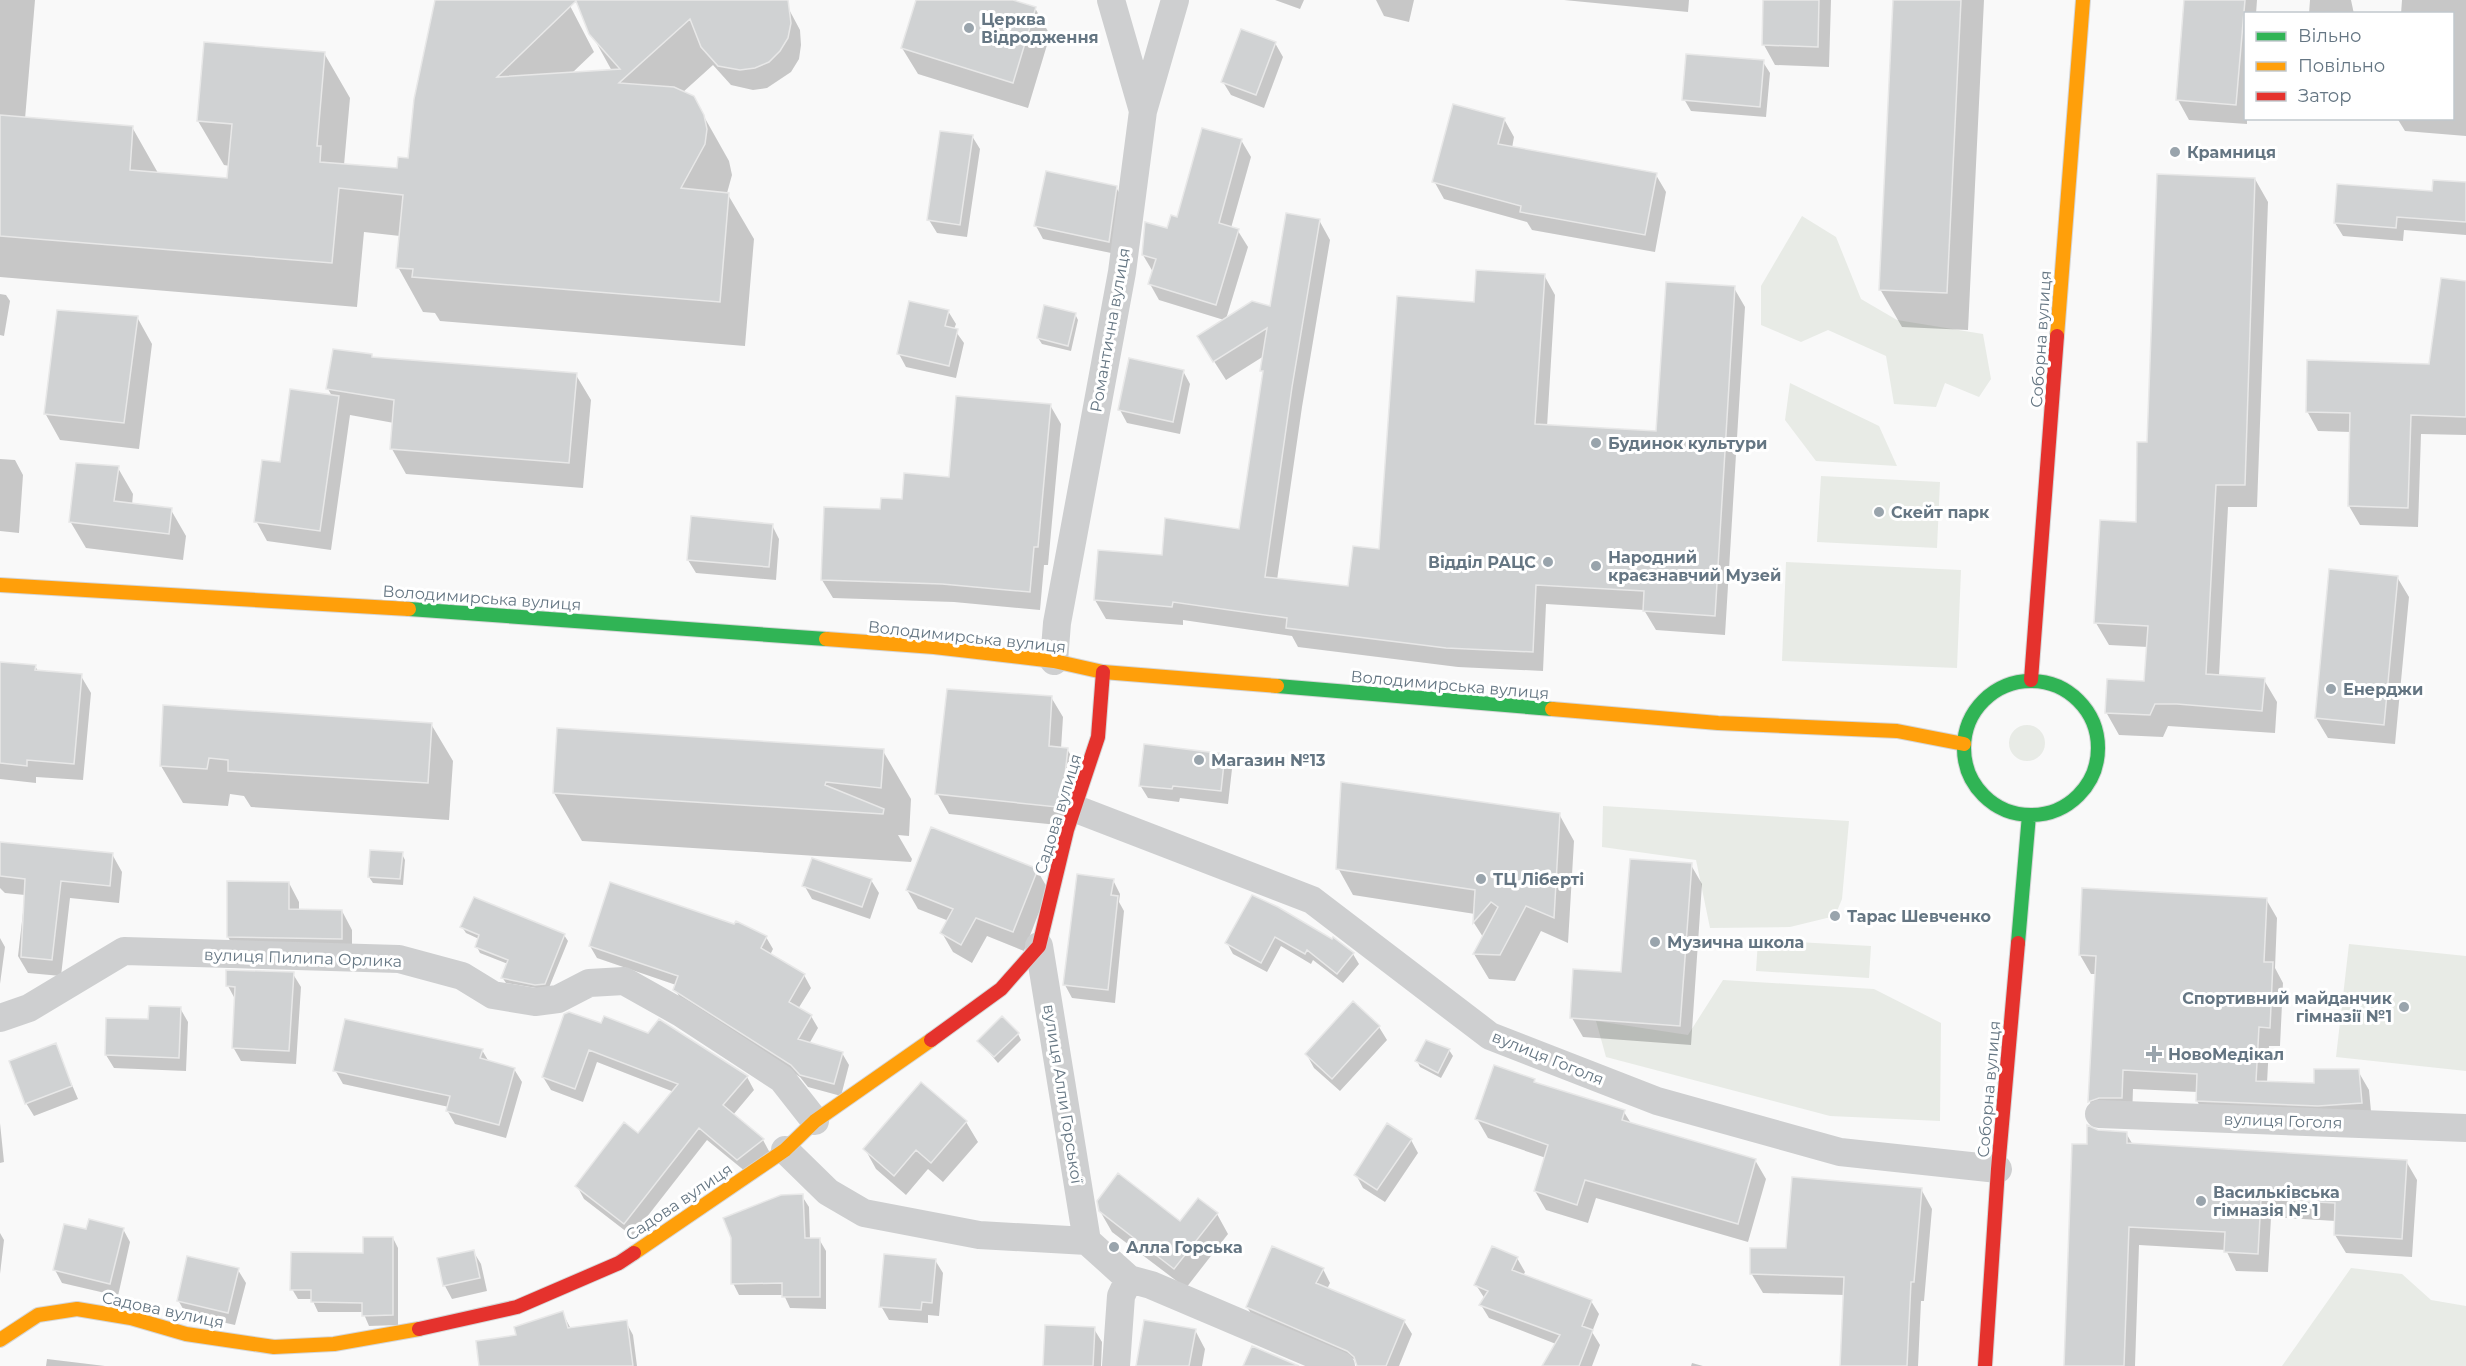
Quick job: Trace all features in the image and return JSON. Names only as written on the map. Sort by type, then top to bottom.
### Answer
[{"type":"main road","name":"Соборна вулиця","points":[[2031,680],[2083,0]]},
{"type":"main road","name":"Володимирська вулиця","points":[[0,585],[352,604],[934,647],[1054,661],[1103,672],[1718,723],[1897,731],[1964,744]]},
{"type":"main road","name":"Садова вулиця","points":[[0,1340],[38,1316],[77,1309],[130,1318],[186,1334],[274,1347],[334,1344],[427,1328],[517,1307],[619,1263],[785,1150],[815,1121],[861,1091],[1001,989],[1039,946],[1067,830],[1076,809],[1098,737],[1103,672]]},
{"type":"main road","points":[[2031,680],[2054,684],[2074,696],[2090,714],[2098,735],[2098,759],[2091,779],[2078,796],[2061,809],[2040,816],[1999,808],[1981,795],[1969,778],[1963,757],[1964,735],[1972,713],[1987,696],[2008,684],[2031,680]]},
{"type":"main road","name":"Соборна вулиця","points":[[1985,1366],[1998,1169],[2029,815]]},
{"type":"street","name":"Романтична вулиця","points":[[1054,661],[1058,623],[1122,272],[1143,111],[1112,0]]},
{"type":"street","points":[[1143,111],[1175,0]]},
{"type":"street","name":"вулиця Гоголя","points":[[1076,809],[1312,900],[1490,1036],[1657,1101],[1840,1152],[1998,1169]]},
{"type":"street","name":"вулиця Алли Горської","points":[[1039,946],[1087,1241]]},
{"type":"street","name":"вулиця Пилипа Орлика","points":[[0,1018],[28,1008],[124,951],[399,959],[462,976],[493,995],[535,1002],[558,999],[589,983],[624,981],[681,1013],[782,1078],[815,1121]]},
{"type":"street","name":"вулиця Гоголя","points":[[2099,1114],[2466,1128]]},
{"type":"street","points":[[785,1150],[828,1191],[864,1213],[979,1235],[1087,1241],[1129,1280],[1151,1285],[1341,1366]]},
{"type":"street","points":[[1116,1366],[1122,1296],[1129,1280]]},
{"type":"shaded area","points":[[1802,216],[1836,237],[1861,299],[1897,320],[1983,334],[1991,379],[1979,397],[1945,383],[1936,407],[1894,404],[1886,356],[1828,330],[1801,342],[1761,325],[1761,286]]},
{"type":"shaded area","points":[[1790,383],[1879,426],[1897,466],[1816,461],[1785,420]]},
{"type":"shaded area","name":"Скейт парк","points":[[1821,476],[1940,482],[1937,548],[1817,542]]},
{"type":"shaded area","points":[[1786,562],[1961,570],[1957,668],[1782,661]]},
{"type":"shaded area","points":[[2027,725],[2040,730],[2045,743],[2040,756],[2027,761],[2014,756],[2009,743],[2014,730]]},
{"type":"shaded area","points":[[1603,806],[1849,821],[1842,899],[1835,916],[1790,927],[1710,928],[1696,860],[1602,847]]},
{"type":"shaded area","points":[[1758,940],[1871,946],[1869,978],[1756,971]]},
{"type":"shaded area","name":"Спортивний майданчик гімназії №1","points":[[2349,944],[2466,956],[2466,1071],[2336,1057]]},
{"type":"shaded area","points":[[1723,980],[1874,989],[1941,1023],[1940,1121],[1830,1116],[1606,1057],[1596,1021],[1688,1035]]},
{"type":"shaded area","points":[[2351,1268],[2402,1274],[2431,1300],[2466,1306],[2466,1366],[2282,1366]]},
{"type":"building","points":[[435,0],[788,0],[791,23],[788,38],[769,62],[755,68],[740,70],[718,66],[701,47],[690,19],[619,83],[674,87],[694,96],[704,115],[707,129],[705,144],[681,188],[729,193],[720,302],[412,277],[413,269],[396,268],[403,195],[339,188],[332,263],[0,236],[0,115],[133,126],[130,170],[227,178],[232,124],[197,121],[204,42],[325,52],[317,146],[321,146],[320,162],[397,168],[398,157],[408,158],[414,99]],"holes":[[[576,1],[589,34],[620,69],[497,77]]]},
{"type":"building","name":"Церква Відродження","points":[[916,0],[1013,0],[1036,7],[1013,83],[901,48]]},
{"type":"building","points":[[1763,0],[1819,0],[1818,47],[1762,45]]},
{"type":"building","points":[[1893,0],[1961,0],[1947,293],[1879,290]]},
{"type":"building","points":[[2184,0],[2245,0],[2236,105],[2176,100]]},
{"type":"building","points":[[1241,29],[1276,42],[1256,95],[1221,82]]},
{"type":"building","points":[[1686,54],[1764,60],[1760,107],[1682,100]]},
{"type":"building","points":[[1453,104],[1505,118],[1498,144],[1657,173],[1645,235],[1520,212],[1521,206],[1432,182]]},
{"type":"building","points":[[1202,128],[1242,139],[1219,223],[1239,229],[1216,305],[1148,284],[1156,259],[1142,255],[1145,222],[1167,228],[1171,215],[1177,217]]},
{"type":"building","points":[[940,131],[973,135],[960,225],[927,220]]},
{"type":"building","points":[[1046,171],[1117,186],[1109,242],[1034,226]]},
{"type":"building","points":[[2157,174],[2255,178],[2245,485],[2216,485],[2206,674],[2265,678],[2262,711],[2155,704],[2150,715],[2105,713],[2107,679],[2144,681],[2148,626],[2094,623],[2100,520],[2136,522],[2137,442],[2147,442]]},
{"type":"building","points":[[2433,180],[2466,182],[2466,222],[2397,217],[2396,228],[2334,223],[2337,184],[2432,191]]},
{"type":"building","points":[[1286,213],[1320,219],[1292,387],[1265,577],[1348,586],[1353,546],[1379,549],[1397,296],[1474,302],[1476,270],[1545,274],[1535,424],[1656,431],[1666,282],[1735,286],[1715,616],[1643,611],[1644,591],[1536,585],[1533,652],[1446,648],[1286,628],[1287,618],[1173,602],[1172,607],[1094,600],[1098,550],[1162,555],[1165,518],[1239,529],[1263,371],[1260,371],[1267,328],[1213,362],[1197,336],[1252,301],[1270,306]]},
{"type":"building","points":[[2441,278],[2466,281],[2466,417],[2411,415],[2408,508],[2348,506],[2350,413],[2306,412],[2307,360],[2429,364]]},
{"type":"building","points":[[909,301],[949,310],[945,326],[958,329],[949,366],[897,354]]},
{"type":"building","points":[[1044,305],[1076,313],[1068,346],[1037,338]]},
{"type":"building","points":[[57,310],[138,316],[124,423],[44,414]]},
{"type":"building","points":[[333,349],[372,354],[372,357],[577,373],[569,463],[390,449],[394,400],[326,389]]},
{"type":"building","points":[[1129,358],[1184,370],[1173,422],[1118,410]]},
{"type":"building","points":[[290,389],[339,396],[320,531],[254,522],[262,460],[280,462]]},
{"type":"building","points":[[956,396],[1051,404],[1038,547],[1034,547],[1030,592],[942,584],[821,580],[824,507],[880,509],[881,498],[902,499],[904,473],[949,477]]},
{"type":"building","points":[[76,463],[119,466],[114,501],[172,508],[169,534],[69,522]]},
{"type":"building","points":[[691,516],[773,524],[769,567],[687,560]]},
{"type":"building","points":[[2329,569],[2398,576],[2384,725],[2315,718]]},
{"type":"building","points":[[0,662],[36,665],[35,670],[82,674],[74,764],[27,760],[27,766],[0,763]]},
{"type":"building","points":[[947,689],[1052,696],[1049,746],[1068,748],[1064,783],[1057,807],[935,794]]},
{"type":"building","points":[[163,705],[432,723],[428,783],[228,771],[228,760],[209,758],[207,769],[160,766]]},
{"type":"building","points":[[557,728],[884,749],[881,788],[826,782],[825,785],[884,809],[883,814],[553,793]]},
{"type":"building","points":[[1144,744],[1225,754],[1221,791],[1173,786],[1172,789],[1139,786]]},
{"type":"building","name":"ТЦ Ліберті","points":[[1341,782],[1560,813],[1554,918],[1526,906],[1500,955],[1473,954],[1498,907],[1491,902],[1473,923],[1475,890],[1336,869]]},
{"type":"building","points":[[931,827],[1038,869],[1013,932],[976,918],[961,945],[940,933],[953,909],[906,890]]},
{"type":"building","points":[[0,842],[113,853],[110,886],[61,881],[52,960],[21,957],[25,879],[0,876]]},
{"type":"building","points":[[370,850],[403,852],[400,879],[368,877]]},
{"type":"building","points":[[812,858],[872,879],[862,907],[802,886]]},
{"type":"building","name":"Музична школа","points":[[1630,859],[1692,863],[1680,1026],[1570,1018],[1573,969],[1621,972]]},
{"type":"building","points":[[1077,874],[1114,879],[1111,895],[1118,896],[1108,990],[1063,985]]},
{"type":"building","points":[[227,881],[289,882],[289,909],[342,910],[342,939],[227,937]]},
{"type":"building","points":[[610,882],[734,924],[736,921],[767,936],[761,948],[805,974],[789,1002],[812,1015],[798,1039],[843,1052],[834,1084],[800,1075],[791,1065],[673,990],[678,976],[589,946]]},
{"type":"building","points":[[2082,888],[2267,898],[2264,962],[2273,962],[2270,1028],[2259,1027],[2256,1081],[2314,1083],[2314,1069],[2359,1069],[2362,1103],[2318,1106],[2196,1101],[2197,1074],[2123,1070],[2122,1098],[2099,1098],[2088,1102],[2096,956],[2079,955]]},
{"type":"building","points":[[1252,895],[1278,907],[1332,939],[1333,937],[1354,953],[1337,974],[1307,950],[1305,954],[1275,937],[1261,963],[1225,943]]},
{"type":"building","points":[[474,897],[565,934],[545,984],[535,985],[501,978],[508,960],[475,947],[479,935],[460,927]]},
{"type":"building","points":[[226,970],[294,972],[289,1051],[232,1048],[235,987],[226,986]]},
{"type":"building","points":[[1353,1001],[1380,1026],[1332,1079],[1305,1054]]},
{"type":"building","points":[[149,1006],[181,1007],[179,1058],[105,1055],[106,1018],[148,1019]]},
{"type":"building","points":[[569,1012],[601,1023],[604,1016],[648,1033],[659,1019],[748,1076],[723,1105],[764,1139],[737,1160],[699,1128],[624,1224],[575,1186],[624,1122],[638,1133],[678,1084],[589,1050],[575,1089],[542,1077],[564,1014]]},
{"type":"building","points":[[1002,1016],[1019,1033],[994,1057],[977,1041]]},
{"type":"building","points":[[345,1019],[483,1049],[480,1058],[515,1068],[499,1125],[446,1111],[450,1096],[333,1071]]},
{"type":"building","points":[[1426,1040],[1450,1049],[1438,1073],[1415,1061]]},
{"type":"building","points":[[56,1043],[72,1086],[25,1104],[9,1061]]},
{"type":"building","points":[[1494,1065],[1535,1079],[1534,1082],[1625,1110],[1622,1120],[1756,1159],[1738,1224],[1585,1180],[1577,1205],[1534,1191],[1548,1145],[1475,1119]]},
{"type":"building","points":[[921,1082],[967,1121],[931,1163],[916,1150],[894,1176],[863,1149]]},
{"type":"building","points":[[1387,1123],[1412,1139],[1377,1190],[1354,1175]]},
{"type":"building","points":[[2087,1125],[2098,1130],[2127,1132],[2127,1143],[2407,1160],[2402,1239],[2334,1235],[2335,1203],[2261,1199],[2258,1254],[2224,1252],[2225,1232],[2129,1227],[2124,1366],[2064,1366],[2072,1144],[2087,1144]]},
{"type":"building","points":[[1118,1173],[1180,1221],[1198,1198],[1218,1213],[1174,1269],[1099,1211],[1097,1201]]},
{"type":"building","points":[[1792,1177],[1922,1188],[1914,1282],[1911,1282],[1907,1366],[1840,1366],[1844,1277],[1750,1274],[1750,1248],[1786,1248]]},
{"type":"building","points":[[803,1194],[805,1238],[820,1238],[820,1297],[782,1297],[782,1283],[731,1284],[731,1238],[723,1218],[781,1195]]},
{"type":"building","points":[[89,1219],[124,1228],[110,1284],[53,1270],[64,1224],[86,1229]]},
{"type":"building","points":[[363,1237],[393,1237],[393,1315],[362,1316],[362,1303],[311,1302],[311,1290],[290,1290],[291,1252],[363,1253]]},
{"type":"building","points":[[1272,1246],[1324,1268],[1316,1283],[1405,1320],[1386,1366],[1357,1366],[1354,1357],[1347,1351],[1246,1307]]},
{"type":"building","points":[[1492,1246],[1518,1257],[1512,1270],[1592,1300],[1582,1326],[1593,1330],[1579,1366],[1542,1366],[1560,1335],[1479,1305],[1488,1291],[1474,1285]]},
{"type":"building","points":[[474,1250],[480,1278],[443,1286],[437,1258]]},
{"type":"building","points":[[884,1254],[936,1259],[932,1303],[922,1302],[921,1310],[879,1307]]},
{"type":"building","points":[[187,1256],[239,1268],[228,1313],[177,1301]]},
{"type":"building","points":[[563,1311],[568,1328],[627,1320],[633,1366],[479,1366],[476,1341],[516,1335],[514,1327]]},
{"type":"building","points":[[1144,1320],[1196,1329],[1189,1366],[1136,1366]]},
{"type":"building","points":[[1045,1325],[1095,1327],[1093,1366],[1043,1366]]},
{"type":"building","points":[[1252,1346],[1299,1366],[1243,1366]]},
{"type":"traffic: fast","points":[[409,609],[826,639]]},
{"type":"traffic: fast","points":[[2031,681],[2057,686],[2079,700],[2093,722],[2098,748],[2093,774],[2079,796],[2057,810],[2031,815],[2005,810],[1983,796],[1969,774],[1964,748],[1969,722],[1983,700],[2005,686],[2031,681]]},
{"type":"traffic: fast","points":[[1277,686],[1552,709]]},
{"type":"traffic: fast","points":[[2018,943],[2029,815]]},
{"type":"traffic: slow","points":[[2057,336],[2083,0]]},
{"type":"traffic: slow","points":[[0,585],[409,609]]},
{"type":"traffic: slow","points":[[826,639],[934,647],[1054,661],[1103,672],[1277,686]]},
{"type":"traffic: slow","points":[[1552,709],[1718,723],[1897,731],[1964,744]]},
{"type":"traffic: slow","points":[[634,1253],[785,1150],[815,1121],[931,1040]]},
{"type":"traffic: slow","points":[[0,1340],[38,1315],[77,1309],[131,1318],[186,1334],[274,1347],[334,1344],[419,1329]]},
{"type":"traffic: jam","points":[[2031,680],[2057,336]]},
{"type":"traffic: jam","points":[[931,1040],[1001,989],[1039,946],[1067,830],[1098,737],[1103,672]]},
{"type":"traffic: jam","points":[[1985,1366],[1998,1169],[2018,943]]},
{"type":"traffic: jam","points":[[419,1329],[517,1307],[619,1263],[634,1253]]},
{"type":"place","name":"Церква Відродження","points":[[969,28]]},
{"type":"place","name":"Крамниця","points":[[2175,152]]},
{"type":"place","name":"Будинок культури","points":[[1596,443]]},
{"type":"place","name":"Скейт парк","points":[[1879,512]]},
{"type":"place","name":"Відділ РАЦС","points":[[1548,562]]},
{"type":"place","name":"Народний краєзнавчий Музей","points":[[1596,566]]},
{"type":"place","name":"Енерджи","points":[[2331,689]]},
{"type":"place","name":"Магазин №13","points":[[1199,760]]},
{"type":"place","name":"ТЦ Ліберті","points":[[1481,879]]},
{"type":"place","name":"Тарас Шевченко","points":[[1835,916]]},
{"type":"place","name":"Музична школа","points":[[1655,942]]},
{"type":"place","name":"Спортивний майданчик гімназії №1","points":[[2404,1007]]},
{"type":"place","name":"НовоМедікал","points":[[2154,1054]]},
{"type":"place","name":"Васильківська гімназія № 1","points":[[2201,1201]]},
{"type":"place","name":"Алла Горська","points":[[1114,1247]]}]
